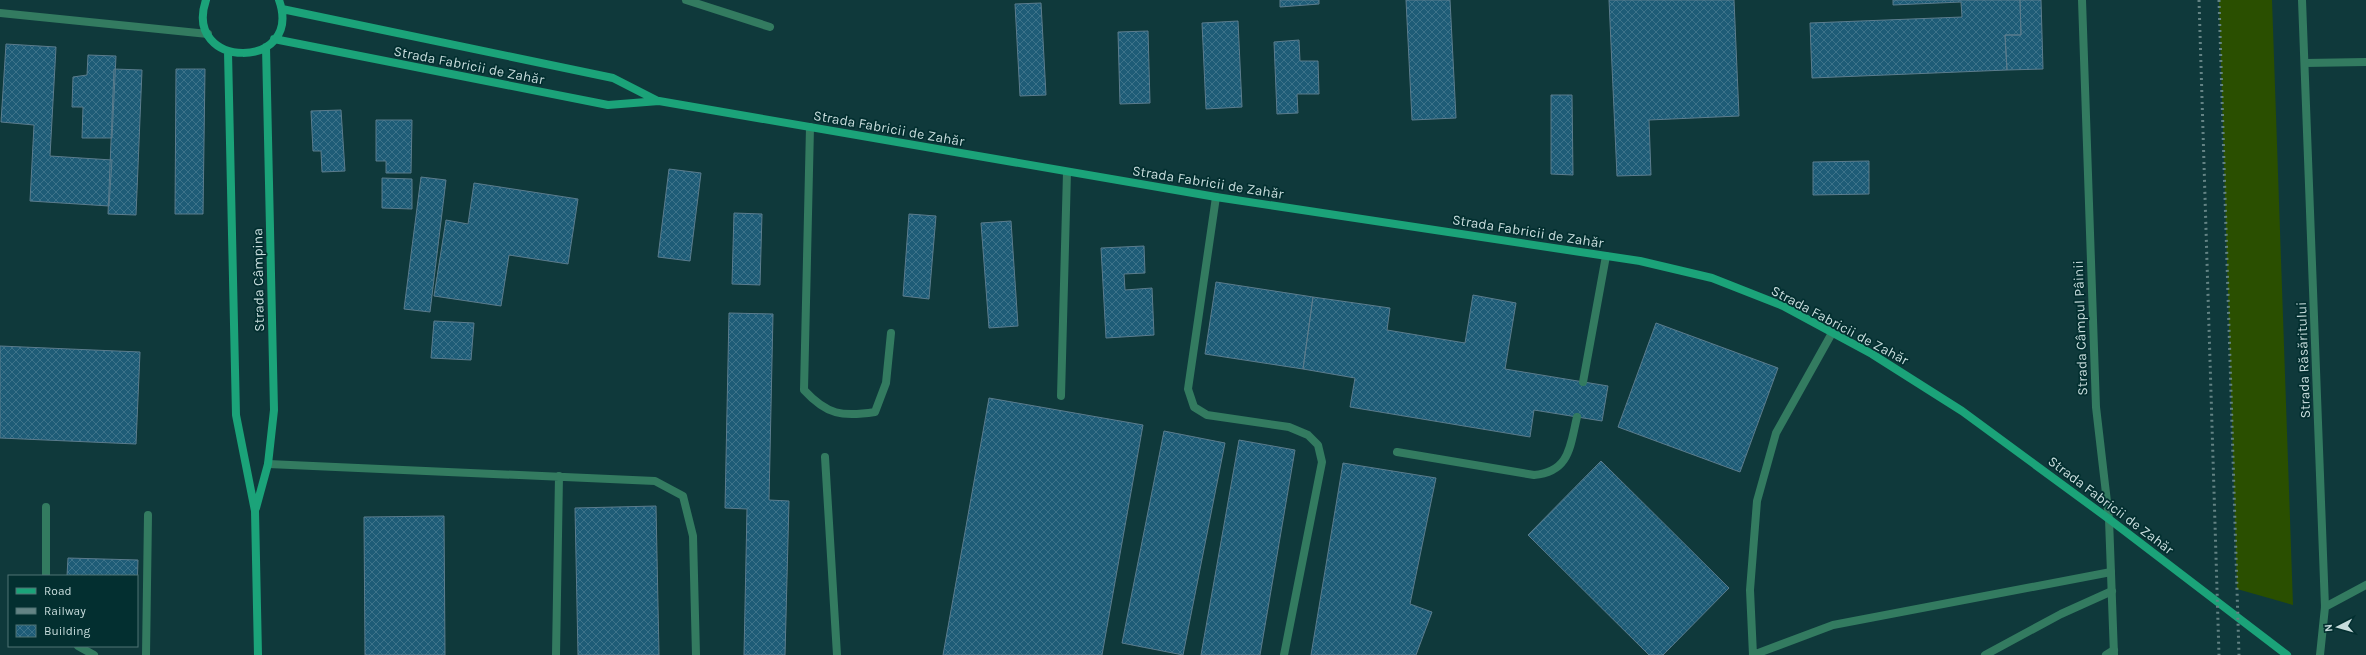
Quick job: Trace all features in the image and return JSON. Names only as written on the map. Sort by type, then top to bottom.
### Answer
[{"type":"street","points":[[206,0],[203,16],[208,34],[220,48],[228,52],[248,54],[266,47],[280,30],[282,9],[279,0]]},
{"type":"street","points":[[686,0],[770,27]]},
{"type":"street","name":"Strada Câmpul Pâinii","points":[[2082,0],[2096,407],[2109,519],[2114,653]]},
{"type":"street","name":"Strada Răsăritului","points":[[2302,0],[2325,607],[2320,655]]},
{"type":"street","name":"Strada Fabricii de Zahăr","points":[[282,9],[613,78],[659,101]]},
{"type":"street","points":[[0,13],[208,34]]},
{"type":"street","name":"Strada Fabricii de Zahăr","points":[[274,39],[608,105],[659,101],[1216,197],[1640,261],[1712,278],[1782,306],[1872,354],[1962,411],[2109,519],[2287,655]]},
{"type":"street","name":"Strada Câmpina","points":[[255,511],[268,464],[274,410],[266,47]]},
{"type":"street","name":"Strada Câmpina","points":[[228,52],[236,415],[255,511],[258,655]]},
{"type":"street","points":[[2305,63],[2366,62]]},
{"type":"street","points":[[810,127],[804,390],[818,405],[849,416],[875,412],[886,382],[891,333]]},
{"type":"street","points":[[1061,396],[1067,172]]},
{"type":"street","points":[[1216,197],[1188,389],[1194,407],[1208,415],[1289,427],[1308,435],[1318,445],[1322,462],[1284,655]]},
{"type":"street","points":[[1583,382],[1606,256]]},
{"type":"street","points":[[1832,333],[1776,433],[1757,501],[1750,590],[1753,655],[1833,625],[2111,572]]},
{"type":"street","points":[[1397,452],[1534,474],[1548,473],[1562,464],[1568,454],[1577,417]]},
{"type":"street","points":[[825,457],[837,655]]},
{"type":"street","points":[[268,464],[655,481],[683,496],[693,536],[696,655]]},
{"type":"street","points":[[556,655],[559,476]]},
{"type":"street","points":[[46,507],[46,575]]},
{"type":"street","points":[[146,655],[148,515]]},
{"type":"street","points":[[2325,607],[2366,585]]},
{"type":"street","points":[[1985,655],[2033,628],[2112,591]]},
{"type":"street","points":[[80,647],[94,655]]},
{"type":"street","points":[[2106,655],[2114,653]]},
{"type":"green space","points":[[2219,0],[2272,0],[2293,605],[2237,589]]},
{"type":"building","points":[[1280,0],[1319,0],[1319,4],[1280,7]]},
{"type":"building","points":[[1406,0],[1450,0],[1456,118],[1412,120]]},
{"type":"building","points":[[1609,0],[1734,0],[1739,116],[1649,120],[1651,175],[1617,176]]},
{"type":"building","points":[[1893,0],[2020,0],[2021,35],[2005,35],[2007,70],[1812,78],[1810,23],[1962,17],[1961,2],[1893,5]]},
{"type":"building","points":[[2020,0],[2041,0],[2043,69],[2007,70],[2005,35],[2021,35]]},
{"type":"building","points":[[1041,3],[1046,95],[1020,96],[1015,4]]},
{"type":"building","points":[[1238,21],[1242,107],[1206,109],[1202,23]]},
{"type":"building","points":[[1148,31],[1150,103],[1120,104],[1118,32]]},
{"type":"building","points":[[1299,40],[1300,61],[1318,61],[1319,94],[1297,94],[1298,113],[1277,114],[1274,42]]},
{"type":"building","points":[[6,44],[56,47],[50,156],[112,160],[109,206],[30,201],[34,125],[1,122]]},
{"type":"building","points":[[88,55],[116,56],[112,138],[82,138],[83,107],[72,107],[73,77],[87,75]]},
{"type":"building","points":[[114,69],[142,70],[136,215],[108,214]]},
{"type":"building","points":[[176,69],[205,69],[203,214],[175,214]]},
{"type":"building","points":[[1551,95],[1572,95],[1573,175],[1551,174]]},
{"type":"building","points":[[341,110],[345,171],[322,172],[321,151],[313,151],[311,111]]},
{"type":"building","points":[[376,120],[412,120],[411,173],[386,173],[386,161],[376,161]]},
{"type":"building","points":[[1869,161],[1869,194],[1813,195],[1813,162]]},
{"type":"building","points":[[669,169],[701,173],[690,261],[658,257]]},
{"type":"building","points":[[421,177],[446,180],[430,312],[404,309]]},
{"type":"building","points":[[382,178],[412,179],[412,209],[382,208]]},
{"type":"building","points":[[474,183],[578,199],[568,264],[509,255],[501,306],[434,296],[446,220],[468,224]]},
{"type":"building","points":[[734,213],[762,214],[760,285],[732,284]]},
{"type":"building","points":[[909,214],[936,216],[929,299],[903,296]]},
{"type":"building","points":[[1011,221],[1018,326],[989,328],[981,223]]},
{"type":"building","points":[[1144,246],[1145,273],[1124,274],[1125,290],[1152,288],[1154,335],[1106,338],[1101,248]]},
{"type":"building","points":[[1216,282],[1313,297],[1303,369],[1205,354]]},
{"type":"building","points":[[1473,295],[1516,303],[1505,369],[1608,386],[1602,421],[1534,410],[1530,437],[1350,407],[1355,378],[1303,369],[1313,297],[1390,308],[1387,330],[1465,343]]},
{"type":"building","points":[[729,313],[773,314],[769,500],[789,501],[785,655],[744,655],[747,509],[725,508]]},
{"type":"building","points":[[434,321],[474,323],[471,360],[431,358]]},
{"type":"building","points":[[1656,323],[1778,368],[1740,472],[1618,427]]},
{"type":"building","points":[[0,346],[140,352],[136,444],[0,438]]},
{"type":"building","points":[[989,398],[1143,425],[1102,655],[943,655]]},
{"type":"building","points":[[1164,431],[1225,443],[1183,655],[1122,643]]},
{"type":"building","points":[[1239,440],[1295,450],[1260,655],[1201,655]]},
{"type":"building","points":[[1601,461],[1729,588],[1663,655],[1649,655],[1528,535]]},
{"type":"building","points":[[1343,463],[1436,478],[1410,604],[1432,612],[1416,655],[1311,655]]},
{"type":"building","points":[[656,506],[659,655],[578,655],[575,508]]},
{"type":"building","points":[[444,516],[445,655],[365,655],[364,517]]},
{"type":"building","points":[[68,558],[138,560],[138,575],[67,575]]},
{"type":"railway","points":[[2199,0],[2219,655]]},
{"type":"railway","points":[[2219,0],[2239,655]]}]
